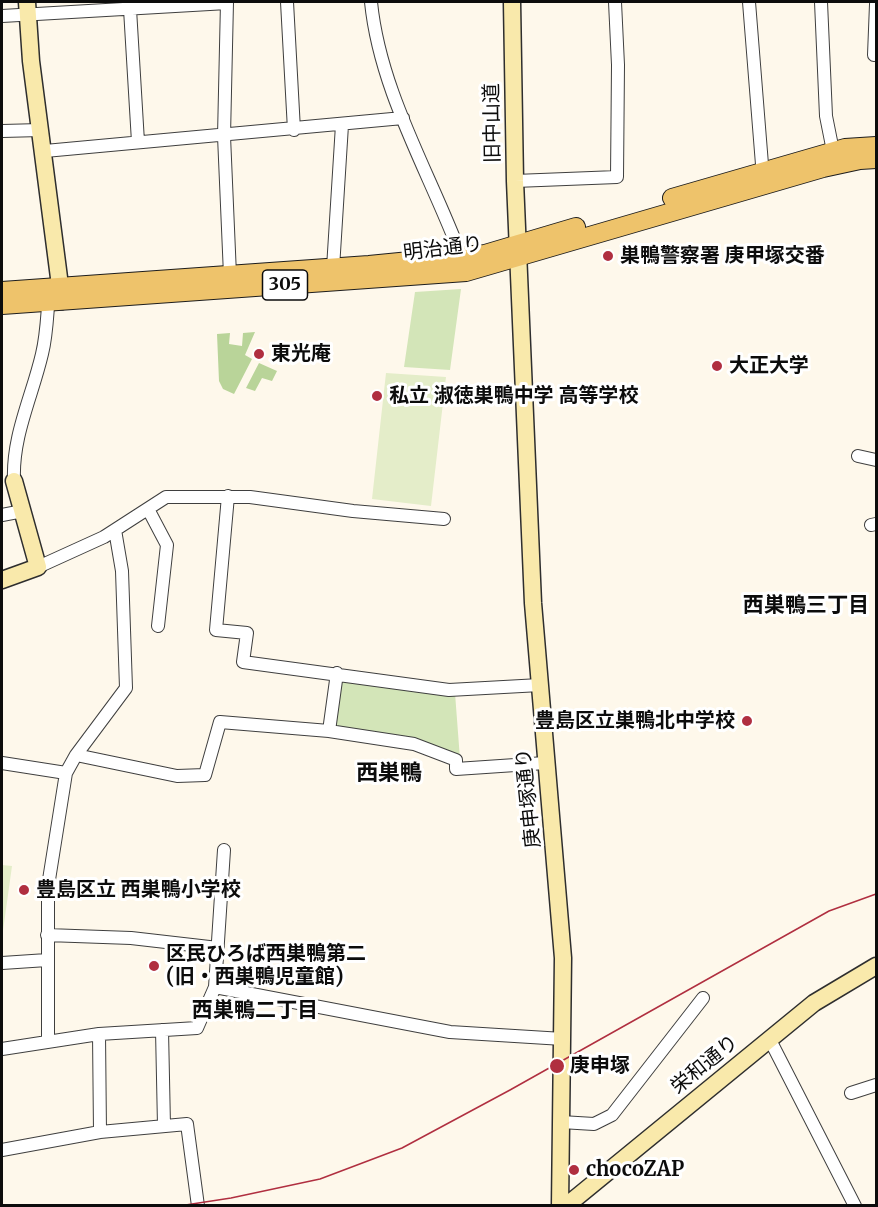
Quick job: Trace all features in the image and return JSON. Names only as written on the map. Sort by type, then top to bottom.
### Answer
[{"type":"main road","name":"明治通り","points":[[2,291],[55,294],[466,272],[518,251],[763,177],[833,151],[876,146]]},
{"type":"main road","name":"明治通り","points":[[763,177],[876,159]]},
{"type":"main road","name":"明治通り","points":[[2,305],[55,294],[230,275],[518,251]]},
{"type":"street","points":[[2,16],[27,8],[130,9],[227,2],[224,136],[230,275]]},
{"type":"street","points":[[287,2],[294,130]]},
{"type":"street","points":[[371,2],[375,39],[403,118],[461,256]]},
{"type":"street","name":"旧中山道","points":[[512,2],[518,251]]},
{"type":"street","points":[[515,181],[617,177],[618,64],[615,2]]},
{"type":"street","points":[[749,2],[763,177]]},
{"type":"street","points":[[821,2],[826,116],[833,151]]},
{"type":"street","points":[[874,55],[876,4]]},
{"type":"street","points":[[27,8],[45,151],[55,294],[42,356],[20,421],[14,481],[38,567]]},
{"type":"street","points":[[130,9],[138,142]]},
{"type":"street","points":[[45,151],[294,130],[403,118]]},
{"type":"street","points":[[333,268],[342,125]]},
{"type":"street","points":[[2,131],[41,130]]},
{"type":"street","name":"庚申塚通り","points":[[518,251],[533,603],[545,763],[560,899],[563,958],[560,1206]]},
{"type":"street","points":[[858,456],[876,460]]},
{"type":"street","points":[[228,496],[216,630],[247,633],[243,662],[338,673],[449,690],[540,685]]},
{"type":"street","points":[[2,580],[38,567],[115,530],[166,497],[228,496],[444,519]]},
{"type":"street","points":[[147,509],[167,544],[158,626]]},
{"type":"street","points":[[2,515],[23,511]]},
{"type":"street","points":[[48,1041],[48,886],[66,773],[75,755],[126,688],[122,571],[115,530]]},
{"type":"street","points":[[329,731],[338,673]]},
{"type":"street","points":[[75,755],[177,776],[205,775],[220,722],[329,731],[414,744],[456,760],[456,769],[545,763]]},
{"type":"street","points":[[2,763],[66,773]]},
{"type":"street","points":[[2,1049],[99,1034],[197,1028],[215,987],[224,850]]},
{"type":"street","points":[[47,935],[131,938],[218,948]]},
{"type":"street","points":[[2,963],[47,960]]},
{"type":"street","name":"栄和通り","points":[[567,1206],[814,1003],[876,966]]},
{"type":"street","points":[[215,987],[450,1032],[563,1039]]},
{"type":"street","points":[[561,1122],[594,1124],[612,1115],[702,998]]},
{"type":"street","points":[[162,1030],[164,1126]]},
{"type":"street","points":[[99,1034],[100,1132]]},
{"type":"street","points":[[770,1040],[855,1206]]},
{"type":"street","points":[[851,1093],[876,1085]]},
{"type":"street","points":[[2,1150],[100,1132],[187,1124],[198,1206]]},
{"type":"green space","points":[[461,289],[450,370],[404,367],[415,292]]},
{"type":"green space","points":[[255,332],[245,355],[252,359],[234,394],[223,389],[219,381],[217,334],[230,333],[229,344],[242,346],[243,333]]},
{"type":"green space","points":[[259,363],[277,371],[272,381],[262,378],[255,391],[246,388]]},
{"type":"green space","points":[[386,373],[446,377],[431,506],[372,499]]},
{"type":"green space","points":[[341,680],[455,693],[460,759],[335,728]]},
{"type":"green space","points":[[2,865],[12,866],[2,938]]},
{"type":"tram line","points":[[179,1206],[231,1198],[320,1179],[402,1148],[829,911],[876,894]]},
{"type":"place","name":"巣鴨警察署 庚甲塚交番","points":[[608,256]]},
{"type":"place","name":"東光庵","points":[[259,354]]},
{"type":"place","name":"大正大学","points":[[717,366]]},
{"type":"place","name":"私立 淑徳巣鴨中学 高等学校","points":[[377,396]]},
{"type":"place","name":"豊島区立巣鴨北中学校","points":[[747,721]]},
{"type":"place","name":"豊島区立 西巣鴨小学校","points":[[24,890]]},
{"type":"place","name":"区民ひろば西巣鴨第二 (旧・西巣鴨児童館)","points":[[154,966]]},
{"type":"place","name":"庚申塚","points":[[557,1066]]},
{"type":"place","name":"chocoZAP","points":[[574,1170]]},
{"type":"district","name":"西巣鴨三丁目","points":[[806,606]]},
{"type":"district","name":"西巣鴨","points":[[389,774]]},
{"type":"district","name":"西巣鴨二丁目","points":[[255,1011]]}]
